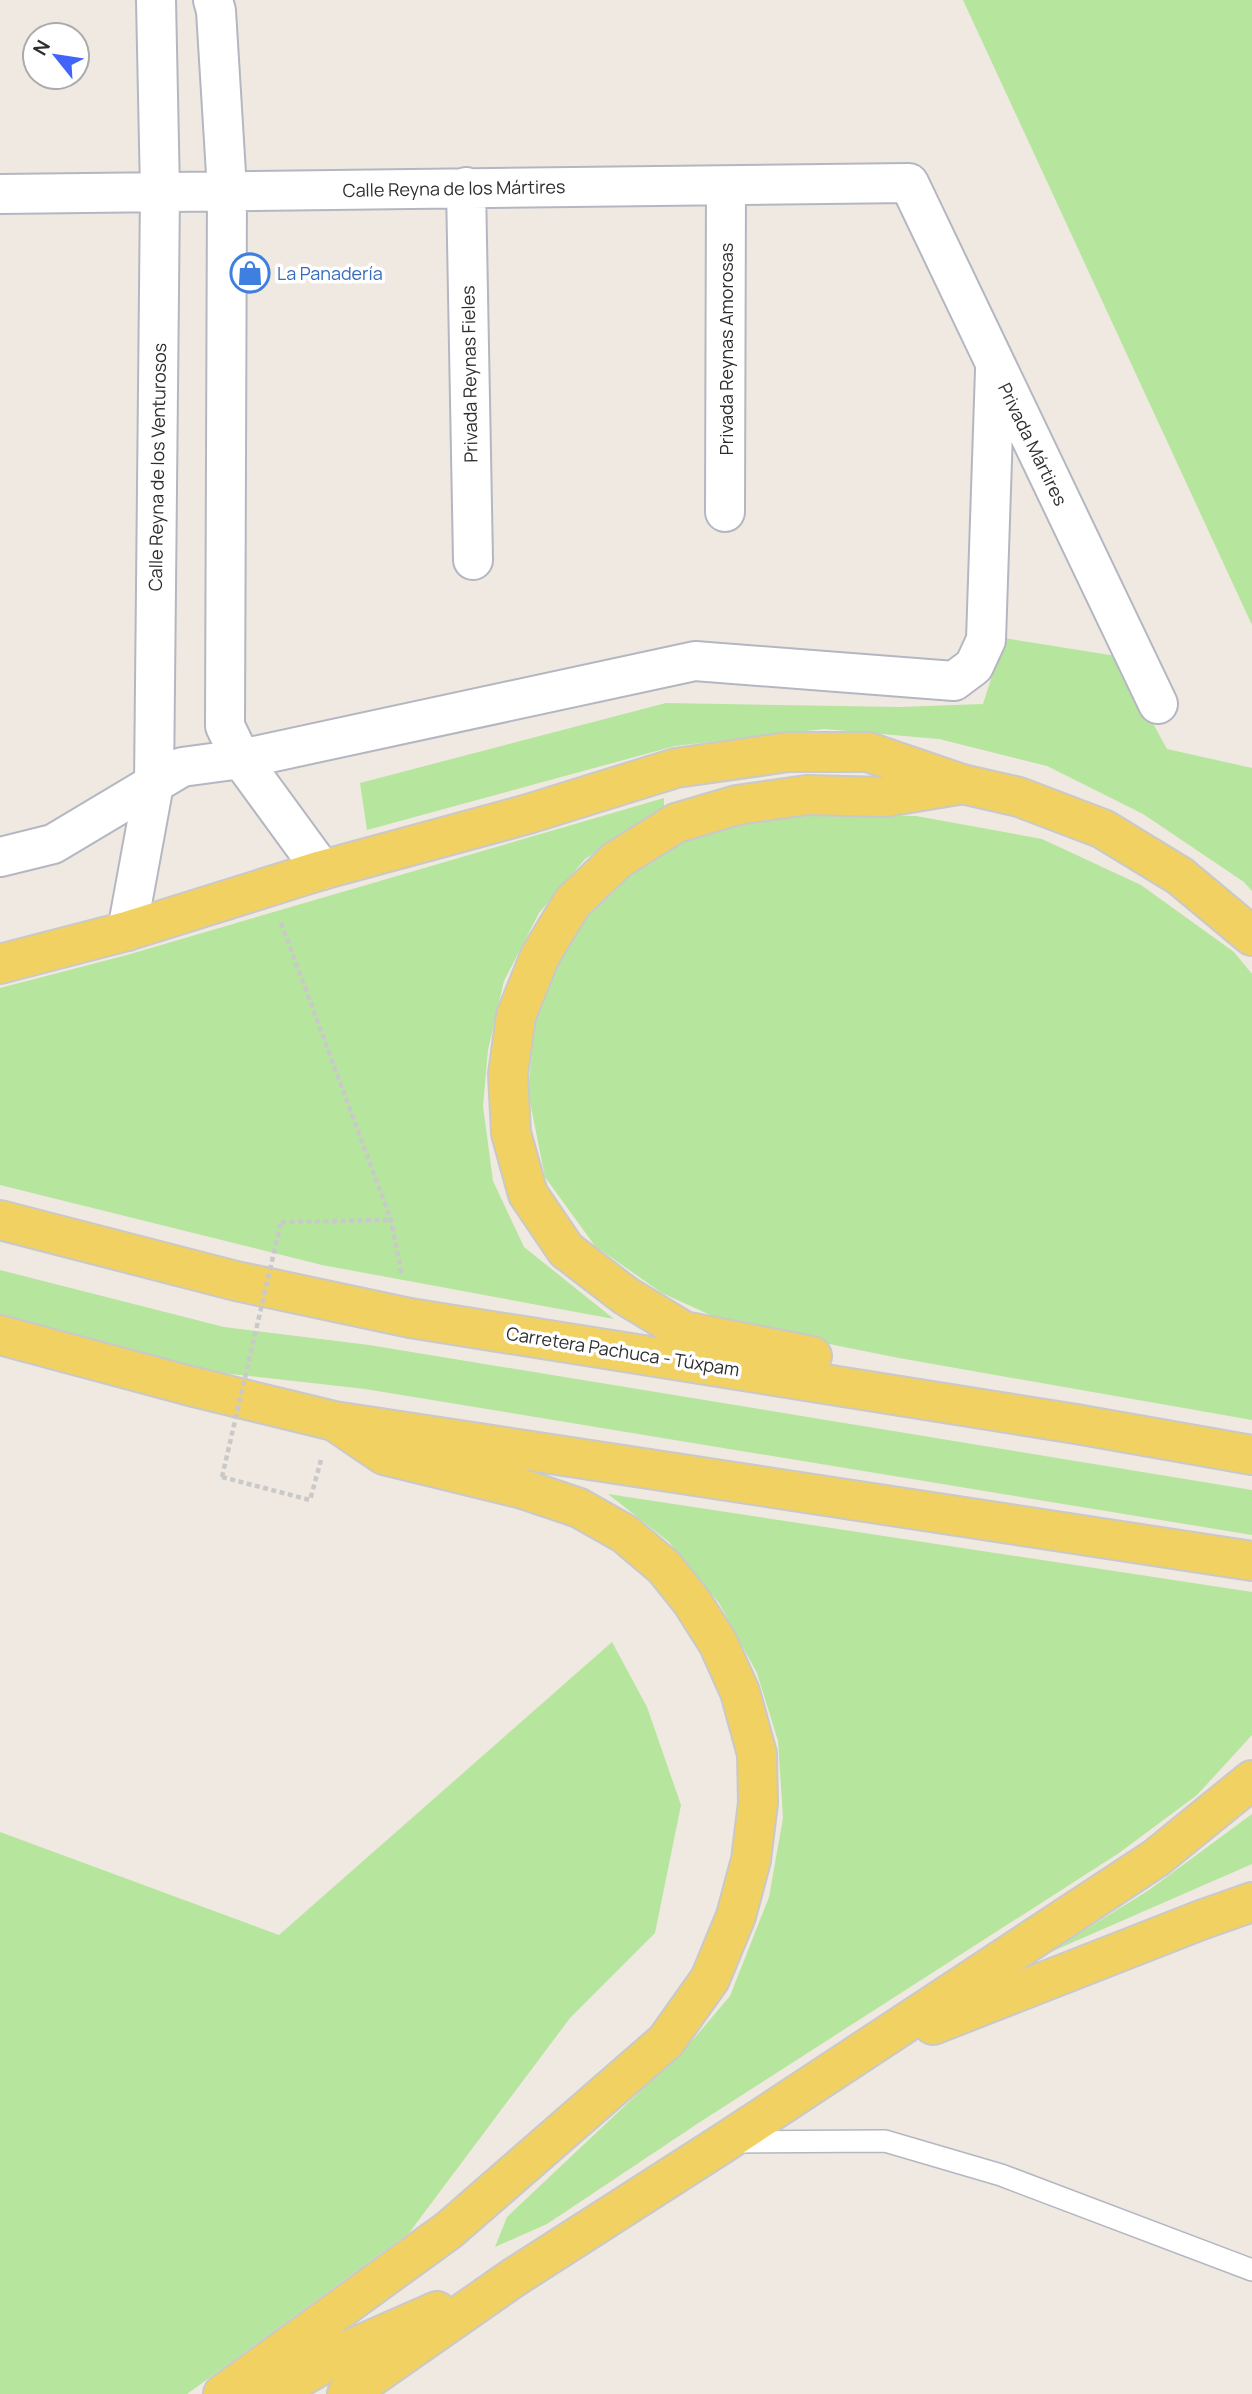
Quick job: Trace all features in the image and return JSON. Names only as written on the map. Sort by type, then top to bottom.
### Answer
[{"type":"main road","points":[[0,964],[127,931],[321,870],[528,814],[676,768],[788,752],[869,752],[962,784],[1019,797],[1103,829],[1180,876],[1252,936]]},
{"type":"main road","points":[[915,1398],[828,1359],[684,1331],[626,1296],[566,1250],[528,1194],[511,1133],[508,1074],[516,1016],[540,956],[572,903],[617,860],[676,823],[737,805],[807,795],[885,797],[962,784]]},
{"type":"main road","name":"Carretera Pachuca - Túxpam","points":[[0,1220],[236,1281],[410,1318],[915,1398],[1252,1455]]},
{"type":"main road","points":[[0,1335],[334,1421],[1252,1561]]},
{"type":"main road","points":[[223,2394],[449,2230],[666,2041],[710,1979],[736,1916],[751,1860],[757,1814],[757,1754],[740,1692],[718,1643],[692,1602],[664,1567],[625,1534],[579,1508],[523,1489],[384,1455],[334,1421]]},
{"type":"main road","points":[[348,2394],[513,2278],[1156,1858],[1252,1780]]},
{"type":"main road","points":[[859,2054],[1252,1902]]},
{"type":"main road","points":[[271,2394],[346,2351],[513,2278]]},
{"type":"street","name":"Calle Reyna de los Venturosos","points":[[127,931],[155,783],[160,192],[156,0]]},
{"type":"street","points":[[213,0],[216,11],[227,190],[225,726],[241,759],[321,870]]},
{"type":"street","name":"Calle Reyna de los Mártires","points":[[0,194],[909,183]]},
{"type":"street","name":"Privada Mártires","points":[[909,183],[1158,704]]},
{"type":"street","name":"Privada Reynas Amorosas","points":[[725,512],[726,186]]},
{"type":"street","name":"Privada Reynas Fieles","points":[[466,187],[472,560]]},
{"type":"street","points":[[0,857],[53,844],[181,767],[241,759],[695,661],[954,681],[974,666],[986,640],[995,364]]},
{"type":"lane","points":[[725,2142],[885,2141],[1001,2175],[1252,2270]]},
{"type":"path","points":[[268,886],[391,1220],[410,1318]]},
{"type":"path","points":[[314,1480],[310,1500],[222,1476],[281,1222],[391,1220]]},
{"type":"green space","points":[[963,0],[1252,0],[1252,625]]},
{"type":"green space","points":[[1004,638],[1116,656],[1167,749],[1252,768],[1252,891],[1244,882],[1143,814],[1047,766],[939,739],[824,729],[675,746],[367,830],[360,783],[666,703],[900,707],[983,704]]},
{"type":"green space","points":[[664,798],[664,809],[585,859],[539,913],[504,981],[488,1050],[483,1106],[493,1181],[524,1247],[614,1319],[322,1265],[0,1185],[0,988],[127,955]]},
{"type":"green space","points":[[813,813],[916,816],[1042,839],[1141,885],[1234,952],[1252,974],[1252,1420],[899,1358],[730,1324],[662,1293],[595,1246],[545,1177],[528,1092],[535,1018],[566,946],[603,896],[661,849],[731,824]]},
{"type":"green space","points":[[0,1270],[224,1327],[369,1345],[1252,1490],[1252,1535],[365,1389],[213,1372],[0,1317]]},
{"type":"green space","points":[[608,1494],[1252,1592],[1252,1735],[1197,1795],[1119,1853],[700,2122],[547,2224],[495,2247],[507,2217],[685,2049],[730,1996],[769,1897],[783,1818],[778,1741],[757,1673],[719,1603],[669,1542]]},
{"type":"green space","points":[[612,1642],[647,1707],[681,1805],[655,1933],[570,2018],[409,2233],[187,2394],[0,2394],[0,1832],[279,1935]]},
{"type":"green space","points":[[1252,1814],[1252,1864],[1046,1954],[1149,1890]]},
{"type":"place","name":"La Panadería","points":[[250,273]]}]
